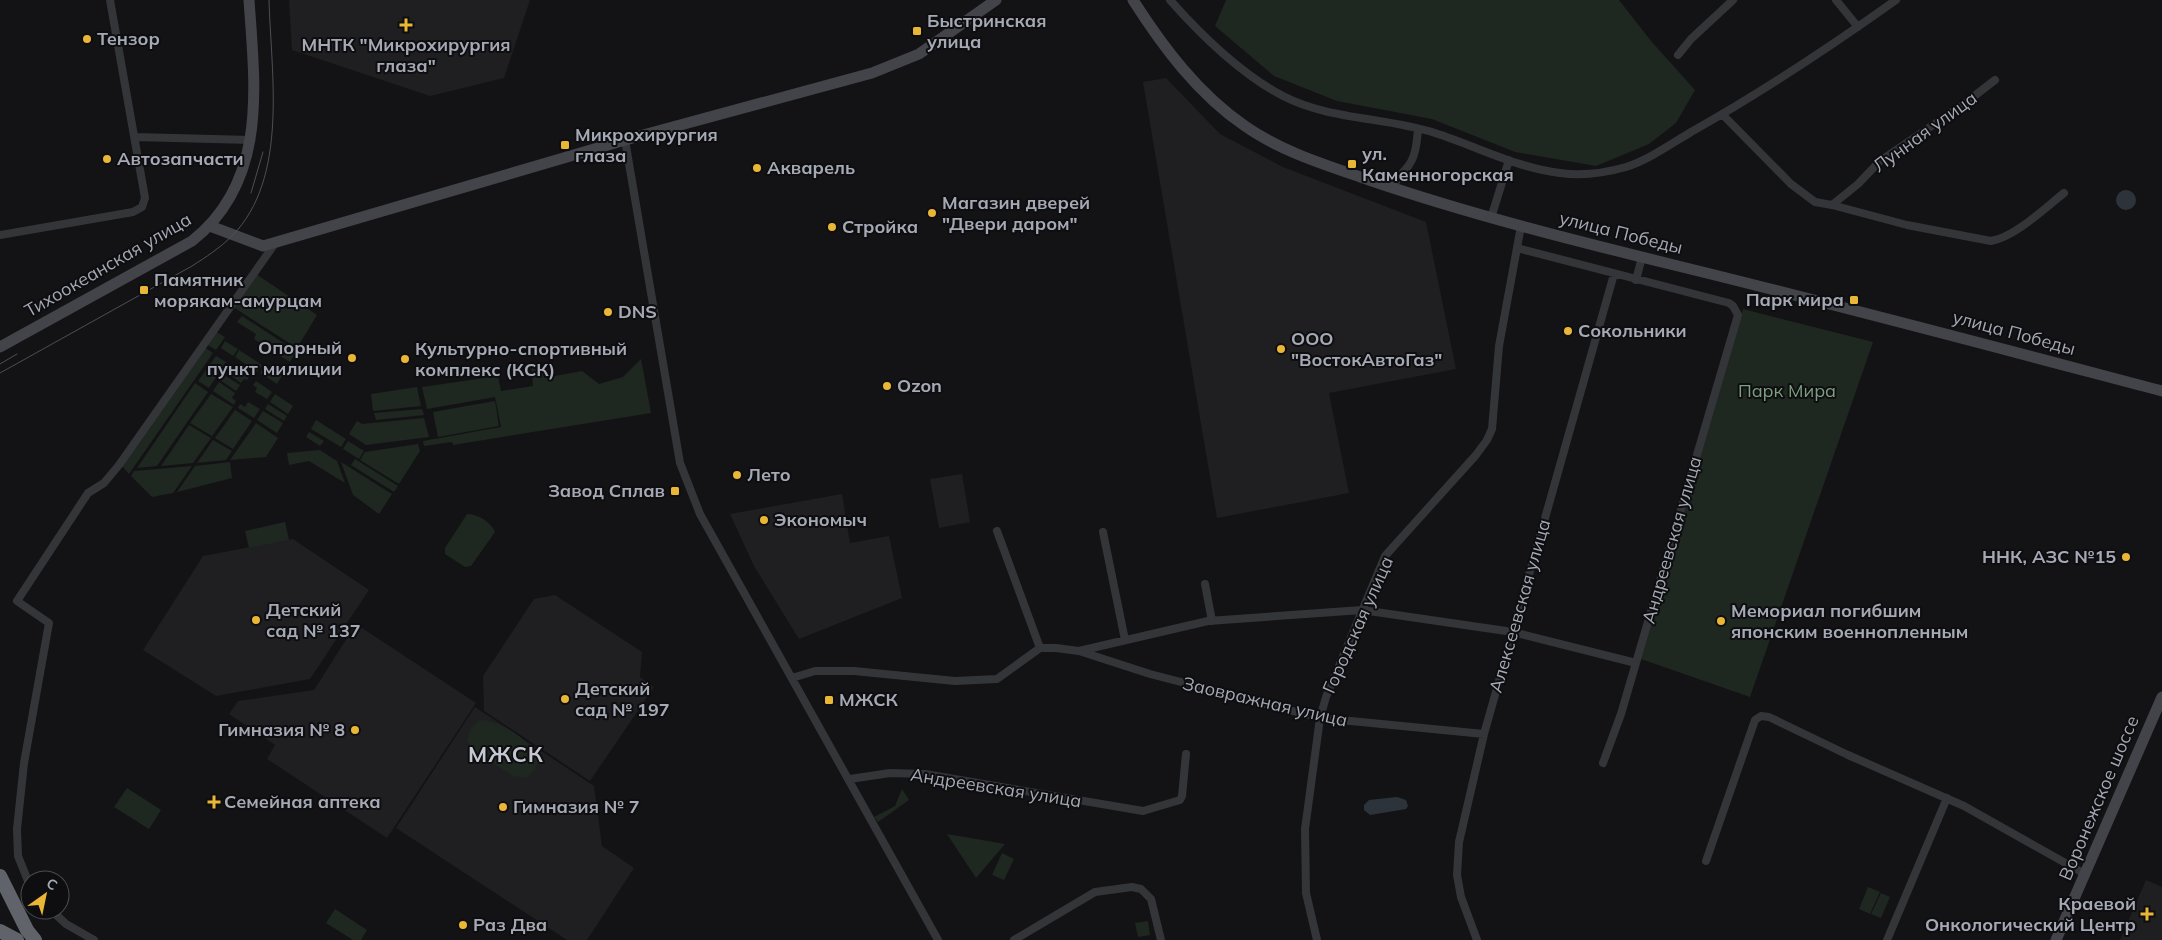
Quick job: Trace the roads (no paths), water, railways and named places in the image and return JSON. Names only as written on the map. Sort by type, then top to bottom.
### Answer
[{"type":"highway","points":[[0,876],[26,930],[35,940]]},
{"type":"highway","points":[[0,931],[17,940]]},
{"type":"street","points":[[0,235],[134,212],[142,207],[145,198],[110,0]]},
{"type":"street","name":"Тихоокеанская улица","points":[[0,346],[170,253],[210,226],[238,185],[246,166],[251,140],[253,55],[250,0]]},
{"type":"street","points":[[210,226],[263,246],[625,140],[872,73],[919,54],[996,0]]},
{"type":"street","name":"улица Победы","points":[[1133,0],[1178,65],[1208,96],[1245,126],[1290,151],[1394,188],[1491,218],[1915,324],[2162,390]]},
{"type":"street","points":[[1170,0],[1193,26],[1218,48],[1267,86],[1284,96],[1308,106],[1434,132],[1509,160],[1560,173],[1594,173],[1610,170],[1627,166],[1655,152],[1748,99],[1896,0]]},
{"type":"street","points":[[1678,55],[1691,39],[1733,0]]},
{"type":"street","points":[[1836,0],[1858,27]]},
{"type":"street","name":"Лунная улица","points":[[1832,204],[1858,184],[1880,161],[1964,104],[1995,80]]},
{"type":"street","points":[[1722,114],[1801,193],[1815,202],[1832,204],[1907,225],[1991,241],[2012,233],[2064,193]]},
{"type":"street","points":[[1394,188],[1396,179],[1411,162],[1416,148],[1418,129]]},
{"type":"street","points":[[135,137],[251,140]]},
{"type":"street","points":[[625,140],[680,463],[710,535],[850,779],[938,940]]},
{"type":"street","points":[[1491,218],[1509,160]]},
{"type":"street","name":"Городская улица","points":[[1317,940],[1306,893],[1305,829],[1320,718],[1326,697],[1385,556],[1476,455],[1490,434],[1499,346],[1521,226]]},
{"type":"street","points":[[24,870],[18,856],[17,829],[24,763],[49,623],[17,601],[88,493],[104,483],[118,465],[276,242]]},
{"type":"street","points":[[1517,248],[1636,280],[1642,257]]},
{"type":"street","name":"Алексеевская улица","points":[[1477,940],[1461,897],[1457,875],[1457,856],[1484,734],[1614,274]]},
{"type":"street","name":"Андреевская улица","points":[[1603,763],[1621,714],[1738,315],[1729,303],[1636,280]]},
{"type":"street","points":[[997,531],[1040,648]]},
{"type":"street","points":[[1103,532],[1125,640]]},
{"type":"street","points":[[1206,584],[1216,620]]},
{"type":"street","points":[[792,678],[814,671],[854,671],[955,681],[997,679],[1040,648],[1080,651],[1216,620],[1362,610],[1513,632],[1636,663]]},
{"type":"street","name":"Заовражная улица","points":[[1080,651],[1150,674],[1320,718],[1484,734]]},
{"type":"street","name":"Воронежское шоссе","points":[[2056,940],[2162,697]]},
{"type":"street","points":[[1706,860],[1755,720],[1762,716],[1769,717],[1848,755],[1947,798],[2085,874]]},
{"type":"street","name":"Андреевская улица","points":[[850,779],[890,773],[925,774],[1143,810],[1180,800],[1186,754]]},
{"type":"street","points":[[1887,940],[1947,798]]},
{"type":"street","points":[[1014,940],[1095,892],[1110,889],[1141,889],[1150,899],[1161,940]]},
{"type":"street","points":[[62,920],[94,940]]},
{"type":"tram line","points":[[0,373],[192,266],[232,236],[250,212],[262,185],[269,155],[273,124],[269,0]]},
{"type":"tram line","points":[[251,193],[263,152]]},
{"type":"tram line","points":[[0,364],[17,354]]},
{"type":"place","name":"МНТК \"Микрохирургия глаза\"","points":[[406,25]]},
{"type":"place","name":"Быстринская улица","points":[[917,31]]},
{"type":"place","name":"Тензор","points":[[87,39]]},
{"type":"place","name":"Микрохирургия глаза","points":[[565,145]]},
{"type":"place","name":"Автозапчасти","points":[[107,159]]},
{"type":"place","name":"ул. Каменногорская","points":[[1352,164]]},
{"type":"place","name":"Акварель","points":[[757,168]]},
{"type":"place","name":"Магазин дверей \"Двери даром\"","points":[[932,213]]},
{"type":"place","name":"Стройка","points":[[832,227]]},
{"type":"place","name":"Памятник морякам-амурцам","points":[[144,290]]},
{"type":"place","name":"Парк мира","points":[[1854,300]]},
{"type":"place","name":"DNS","points":[[608,312]]},
{"type":"place","name":"Сокольники","points":[[1568,331]]},
{"type":"place","name":"ООО \"ВостокАвтоГаз\"","points":[[1281,349]]},
{"type":"place","name":"Опорный пункт милиции","points":[[352,358]]},
{"type":"place","name":"Культурно-спортивный комплекс (КСК)","points":[[405,359]]},
{"type":"place","name":"Ozon","points":[[887,386]]},
{"type":"place","name":"Лето","points":[[737,475]]},
{"type":"place","name":"Завод Сплав","points":[[675,491]]},
{"type":"place","name":"Экономыч","points":[[764,520]]},
{"type":"place","name":"ННК, АЗС №15","points":[[2126,557]]},
{"type":"place","name":"Детский сад № 137","points":[[256,620]]},
{"type":"place","name":"Мемориал погибшим японским военнопленным","points":[[1721,621]]},
{"type":"place","name":"Детский сад № 197","points":[[565,699]]},
{"type":"place","name":"МЖСК","points":[[829,700]]},
{"type":"place","name":"Гимназия № 8","points":[[355,730]]},
{"type":"place","name":"Семейная аптека","points":[[214,802]]},
{"type":"place","name":"Гимназия № 7","points":[[503,807]]},
{"type":"place","name":"Краевой Онкологический Центр","points":[[2147,914]]},
{"type":"place","name":"Раз Два","points":[[463,925]]},
{"type":"district","name":"МЖСК","points":[[506,754]]},
{"type":"park label","name":"Парк Мира","points":[[1787,391]]}]
